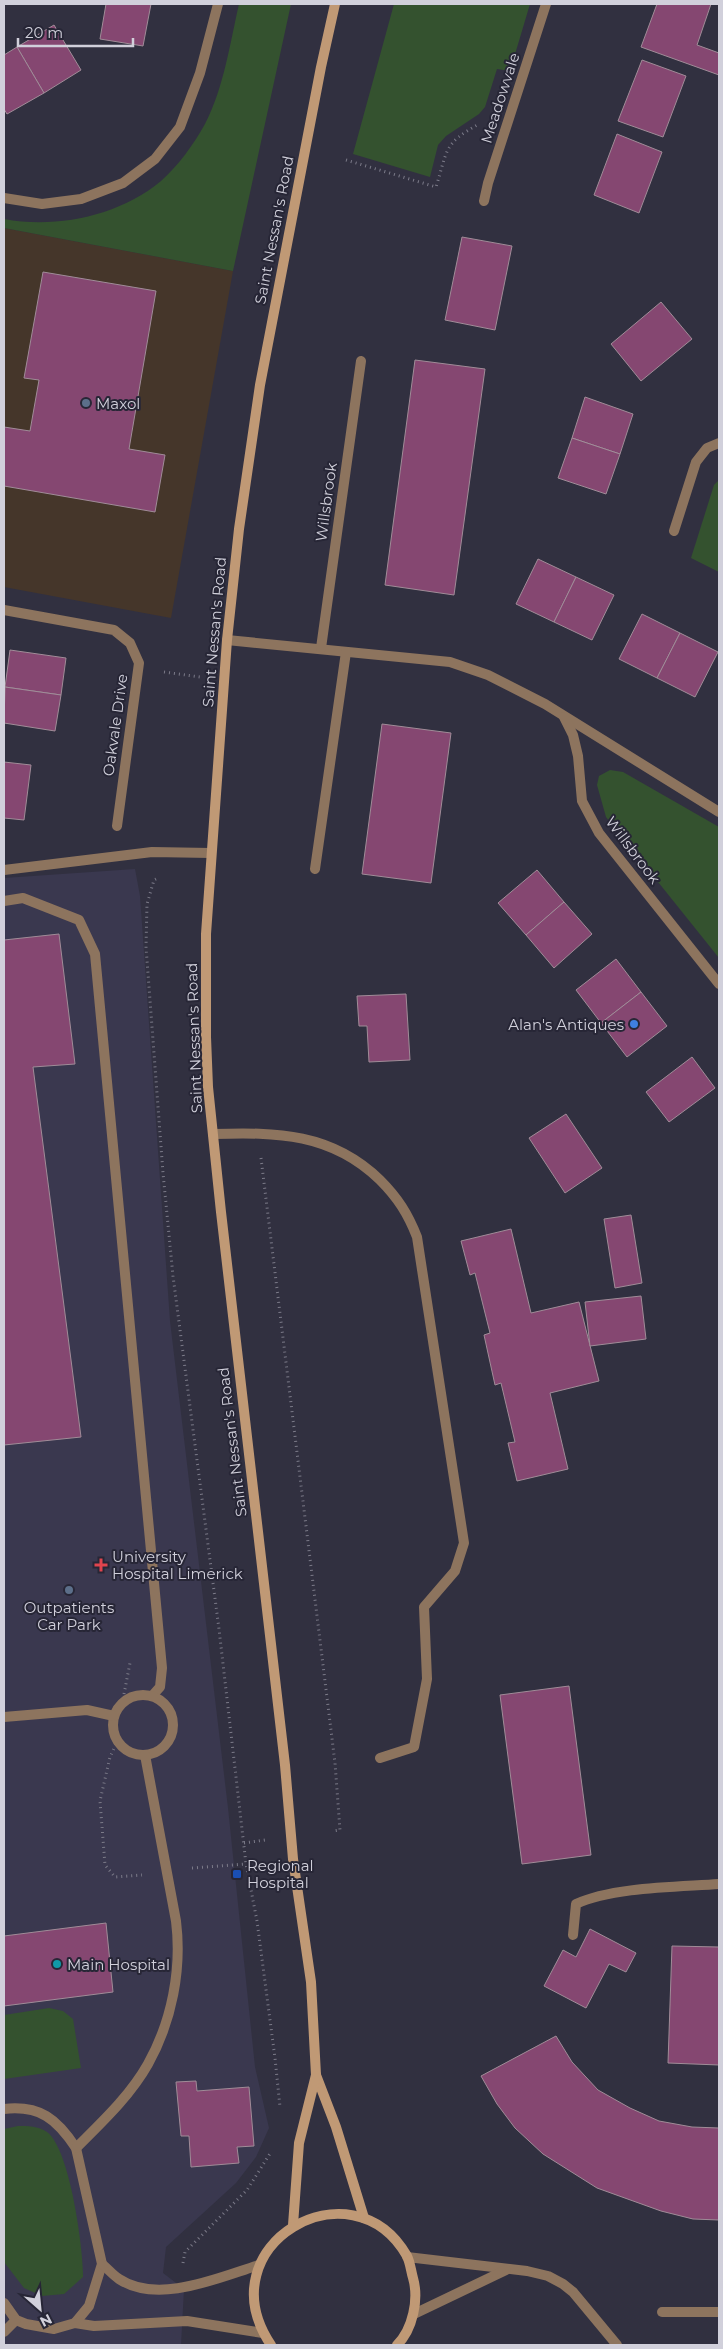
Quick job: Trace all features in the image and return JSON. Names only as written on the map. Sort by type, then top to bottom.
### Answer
[{"type":"main road","name":"Saint Nessan's Road","points":[[293,2225],[299,2143],[316,2075],[311,1982],[293,1859],[285,1765],[213,1134],[206,1037],[206,934],[227,640],[239,529],[260,386],[321,67],[335,4]]},
{"type":"main road","name":"Saint Nessan's Road","points":[[316,2075],[336,2126],[364,2218]]},
{"type":"main road","points":[[271,2345],[263,2333],[253,2294],[259,2264],[272,2242],[293,2225],[328,2214],[364,2218],[388,2232],[407,2257],[416,2285],[414,2314],[402,2340],[397,2345]]},
{"type":"street","points":[[4,198],[42,204],[81,199],[123,183],[155,159],[180,127],[200,73],[218,4]]},
{"type":"street","name":"Meadowvale","points":[[484,201],[488,183],[546,4]]},
{"type":"street","name":"Willsbrook","points":[[320,648],[361,361]]},
{"type":"street","points":[[674,531],[696,462],[707,448],[719,443]]},
{"type":"street","name":"Oakvale Drive","points":[[4,610],[114,630],[130,643],[139,663],[139,668],[117,826]]},
{"type":"street","points":[[227,640],[450,662],[488,675],[518,689],[719,812]]},
{"type":"street","points":[[315,869],[346,652]]},
{"type":"street","name":"Willsbrook","points":[[563,716],[573,735],[578,756],[582,801],[600,833],[719,984]]},
{"type":"street","points":[[4,870],[152,852],[211,853]]},
{"type":"street","points":[[4,901],[23,898],[79,920],[95,954],[162,1668],[160,1687],[152,1696]]},
{"type":"street","points":[[213,1134],[258,1133],[307,1139],[338,1149],[365,1165],[396,1195],[408,1214],[417,1237],[464,1543],[455,1572],[424,1607],[427,1679],[414,1747],[380,1758]]},
{"type":"street","points":[[133,1696],[152,1696],[161,1701],[168,1709],[172,1718],[173,1729],[164,1747],[155,1753],[135,1755],[126,1751],[118,1744],[112,1725],[114,1716],[118,1707],[133,1696]]},
{"type":"street","points":[[4,1717],[87,1710],[114,1716]]},
{"type":"street","points":[[76,2148],[112,2111],[148,2064],[162,2032],[176,1979],[178,1940],[176,1921],[145,1755]]},
{"type":"street","points":[[573,1935],[576,1904],[591,1897],[661,1888],[719,1884]]},
{"type":"street","points":[[4,2109],[36,2110],[53,2119],[66,2132],[76,2148],[102,2264],[89,2306],[75,2323]]},
{"type":"street","points":[[407,2257],[548,2276],[573,2292],[618,2345]]},
{"type":"street","points":[[102,2264],[119,2280],[139,2288],[184,2289],[259,2264]]},
{"type":"street","points":[[414,2314],[507,2270]]},
{"type":"street","points":[[4,2303],[16,2320],[26,2324],[54,2329],[75,2323],[94,2326],[187,2321],[263,2333]]},
{"type":"street","points":[[662,2312],[719,2312]]},
{"type":"street","points":[[4,2332],[16,2320]]},
{"type":"path","points":[[346,160],[436,187],[449,145],[457,136],[485,120]]},
{"type":"path","points":[[139,668],[225,680]]},
{"type":"path","points":[[162,876],[154,880],[147,904],[146,947],[162,1173],[173,1276],[219,1629],[244,1843],[257,1921],[280,2110]]},
{"type":"path","points":[[258,1133],[335,1762],[340,1830],[332,1831]]},
{"type":"path","points":[[244,1843],[265,1840]]},
{"type":"path","points":[[182,2269],[185,2252],[247,2190],[273,2150]]},
{"type":"shaded area","points":[[4,228],[233,271],[171,618],[4,587]]},
{"type":"shaded area","name":"University Hospital Limerick","points":[[135,869],[140,896],[170,1321],[228,1808],[255,2067],[269,2128],[256,2157],[236,2183],[166,2247],[163,2273],[184,2289],[181,2345],[4,2345],[4,878]]},
{"type":"green space","points":[[239,4],[291,4],[233,271],[4,228],[4,219],[24,222],[65,221],[107,211],[144,193],[161,181],[191,147],[212,110],[226,65]]},
{"type":"green space","points":[[394,4],[530,4],[510,71],[497,69],[485,107],[479,114],[446,136],[438,145],[430,177],[353,154]]},
{"type":"green space","points":[[719,480],[719,572],[691,558],[714,485]]},
{"type":"green space","points":[[610,770],[623,772],[719,827],[719,958],[606,817],[597,785],[599,776]]},
{"type":"green space","points":[[49,2008],[63,2011],[73,2019],[81,2068],[4,2079],[4,2015]]},
{"type":"green space","points":[[18,2126],[37,2127],[47,2132],[55,2142],[68,2178],[78,2223],[83,2277],[64,2294],[42,2296],[24,2288],[4,2262],[4,2129]]},
{"type":"building","points":[[106,4],[151,4],[143,46],[100,39]]},
{"type":"building","points":[[657,4],[711,4],[697,45],[719,53],[719,75],[641,47]]},
{"type":"building","points":[[54,25],[81,70],[44,93],[17,47]]},
{"type":"building","points":[[17,47],[44,93],[7,114],[4,109],[4,55]]},
{"type":"building","points":[[642,60],[686,76],[663,137],[618,121]]},
{"type":"building","points":[[617,134],[662,152],[639,213],[594,195]]},
{"type":"building","points":[[462,237],[512,246],[495,330],[445,320]]},
{"type":"building","name":"Maxol","points":[[43,272],[156,291],[129,449],[165,455],[155,512],[4,486],[4,427],[30,431],[39,380],[24,378]]},
{"type":"building","points":[[661,302],[692,339],[641,381],[611,344]]},
{"type":"building","points":[[415,360],[485,369],[454,595],[385,585]]},
{"type":"building","points":[[585,397],[633,414],[620,454],[572,438]]},
{"type":"building","points":[[572,438],[620,454],[606,494],[558,478]]},
{"type":"building","points":[[538,559],[576,577],[554,622],[516,604]]},
{"type":"building","points":[[576,577],[614,595],[592,640],[554,622]]},
{"type":"building","points":[[642,614],[680,633],[657,678],[619,659]]},
{"type":"building","points":[[680,633],[718,652],[695,697],[657,678]]},
{"type":"building","points":[[10,650],[66,658],[61,695],[5,687]]},
{"type":"building","points":[[5,687],[61,695],[55,731],[4,723]]},
{"type":"building","points":[[382,724],[451,733],[431,883],[362,874]]},
{"type":"building","points":[[4,762],[31,765],[24,820],[4,818]]},
{"type":"building","points":[[537,870],[564,902],[526,935],[498,903]]},
{"type":"building","points":[[564,902],[592,934],[554,968],[526,935]]},
{"type":"building","points":[[59,934],[75,1064],[33,1067],[81,1437],[4,1445],[4,940]]},
{"type":"building","points":[[616,959],[641,992],[601,1023],[576,990]]},
{"type":"building","name":"Alan's Antiques","points":[[641,992],[667,1026],[627,1057],[601,1023]]},
{"type":"building","points":[[406,994],[410,1060],[369,1062],[367,1026],[359,1026],[357,996]]},
{"type":"building","points":[[692,1057],[715,1088],[669,1122],[646,1092]]},
{"type":"building","points":[[566,1114],[602,1168],[565,1193],[529,1138]]},
{"type":"building","points":[[631,1215],[642,1283],[615,1288],[604,1219]]},
{"type":"building","points":[[511,1229],[531,1313],[579,1302],[599,1381],[550,1393],[568,1469],[517,1481],[508,1443],[515,1442],[501,1383],[495,1385],[484,1335],[490,1333],[475,1273],[470,1275],[461,1241]]},
{"type":"building","points":[[641,1296],[646,1339],[590,1346],[585,1302]]},
{"type":"building","points":[[569,1686],[591,1855],[522,1864],[500,1695]]},
{"type":"building","name":"Main Hospital","points":[[106,1923],[113,1992],[4,2006],[4,1936]]},
{"type":"building","points":[[590,1929],[636,1953],[626,1972],[609,1964],[586,2008],[544,1986],[563,1950],[576,1957]]},
{"type":"building","points":[[672,1946],[719,1947],[719,2065],[668,2063]]},
{"type":"building","points":[[556,2036],[572,2062],[598,2090],[630,2108],[659,2121],[692,2127],[719,2128],[719,2220],[693,2219],[661,2211],[597,2188],[543,2154],[515,2128],[497,2104],[481,2076]]},
{"type":"building","points":[[196,2081],[197,2091],[249,2087],[254,2146],[237,2147],[239,2163],[191,2167],[189,2136],[181,2136],[176,2082]]},
{"type":"place","name":"Maxol","points":[[86,403]]},
{"type":"place","name":"Alan's Antiques","points":[[634,1024]]},
{"type":"place","name":"University Hospital Limerick","points":[[101,1565]]},
{"type":"place","name":"Outpatients Car Park","points":[[69,1590]]},
{"type":"place","name":"Regional Hospital","points":[[237,1874]]},
{"type":"place","name":"Main Hospital","points":[[57,1964]]}]
